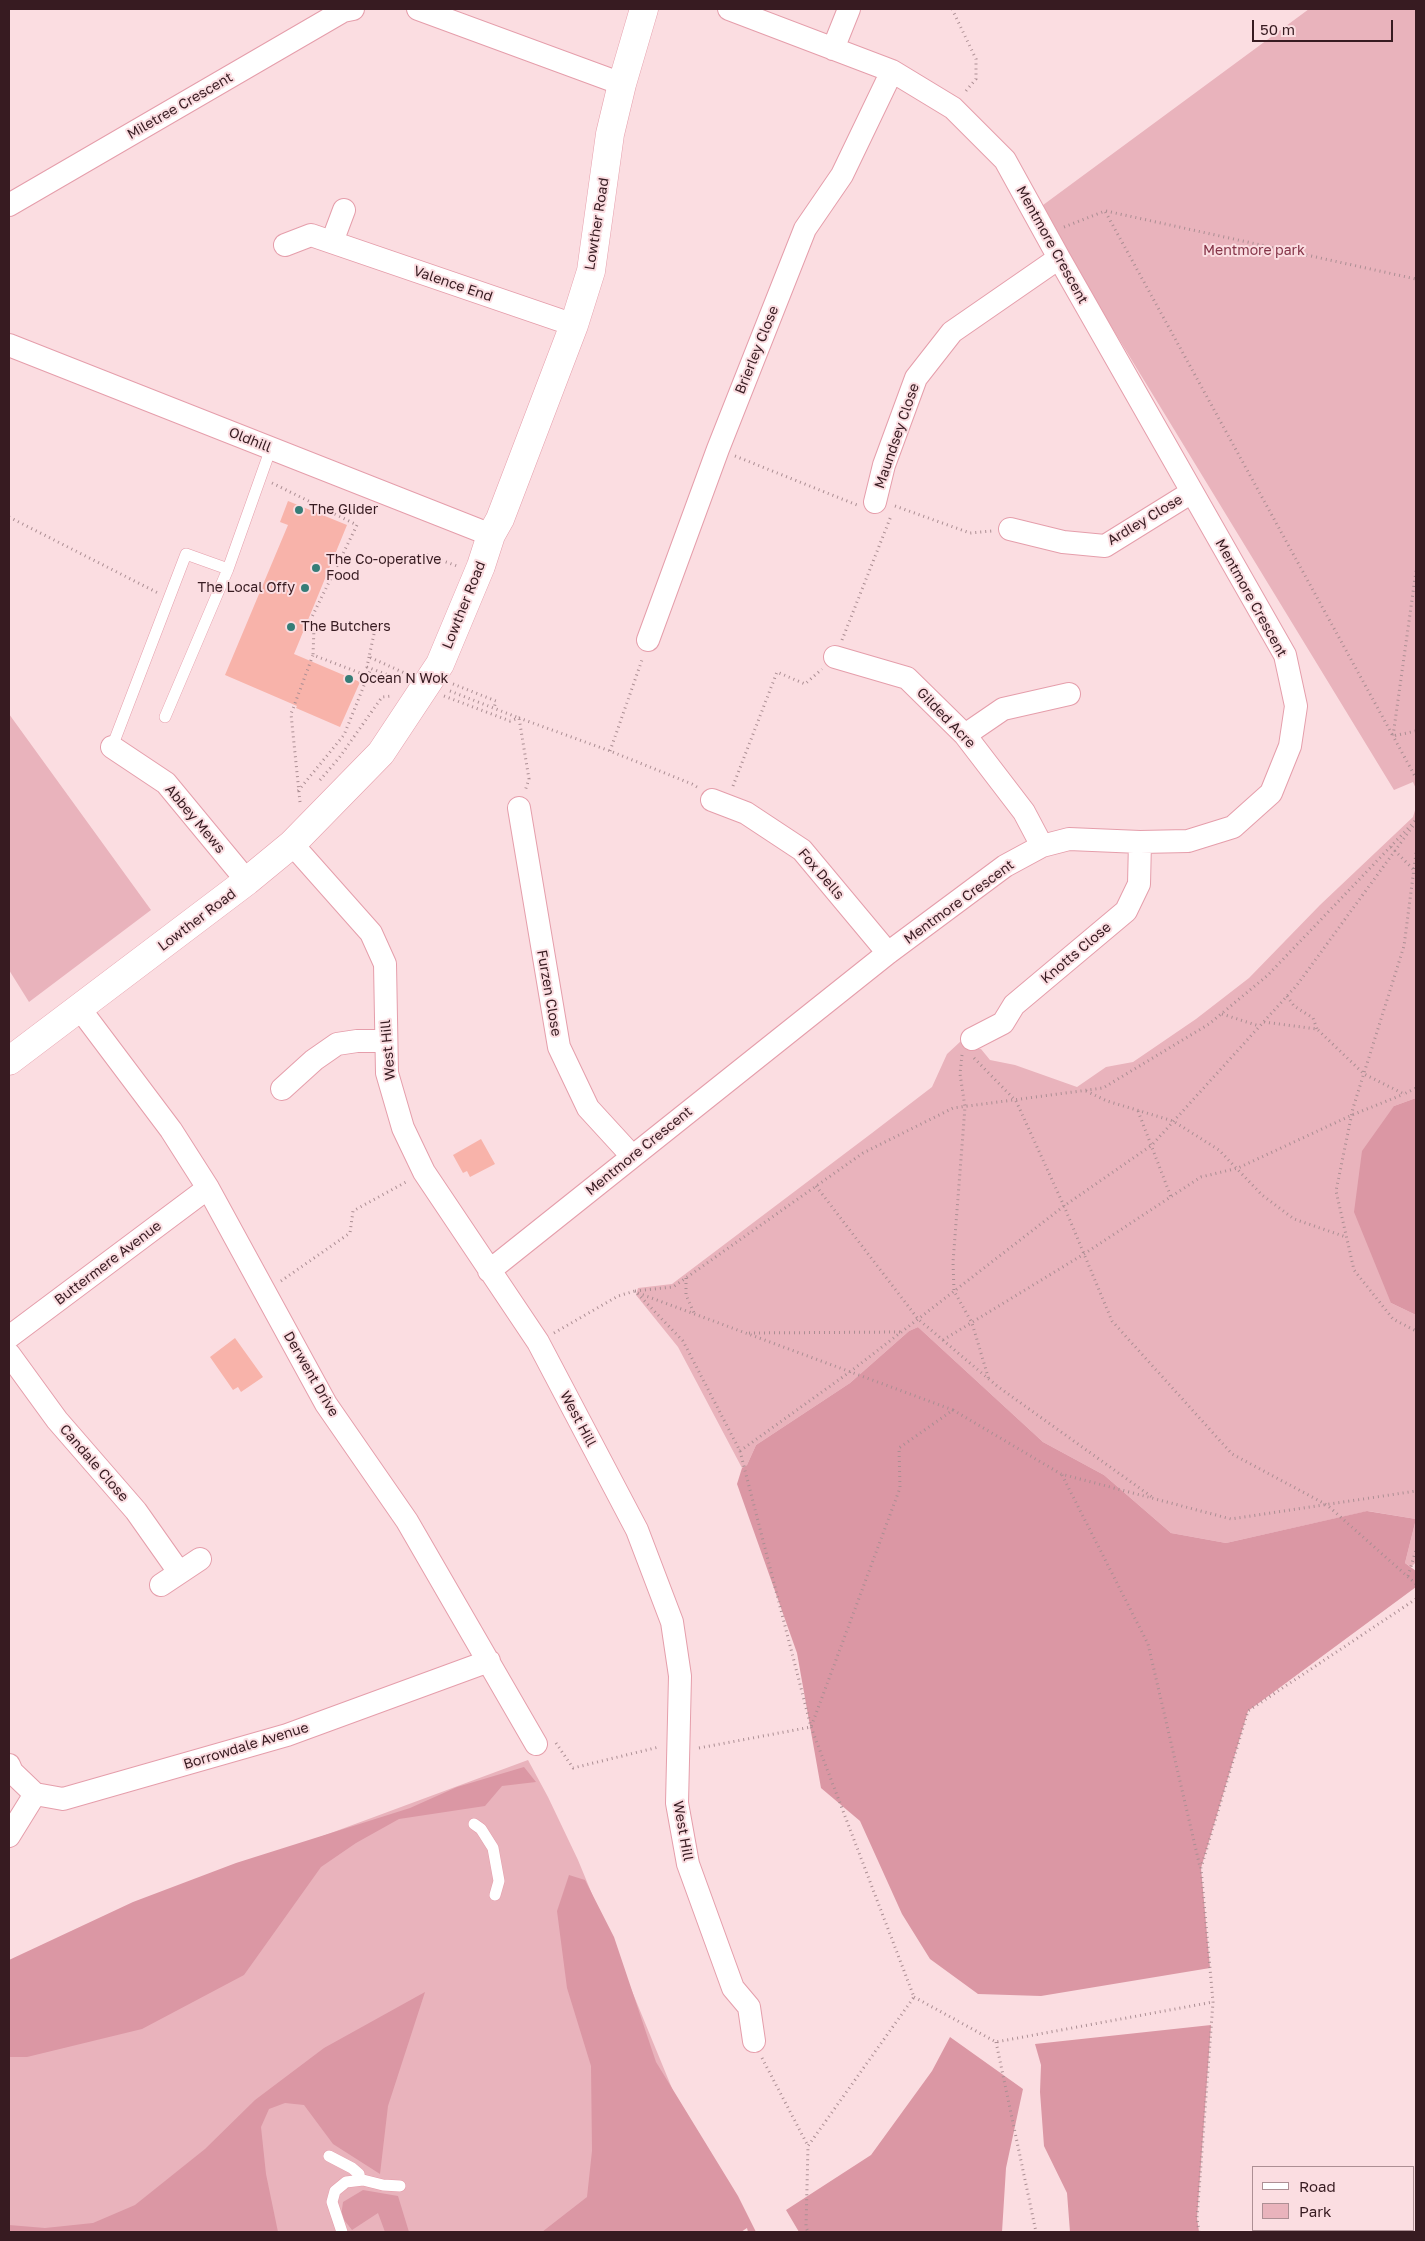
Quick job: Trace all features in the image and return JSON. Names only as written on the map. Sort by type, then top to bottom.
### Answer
[{"type":"street","name":"Miletree Crescent","points":[[9,205],[343,11],[353,9]]},
{"type":"street","points":[[418,9],[622,84]]},
{"type":"street","name":"Lowther Road","points":[[9,1061],[247,882],[292,844],[381,753],[440,664],[481,566],[491,535],[500,519],[574,325],[591,270],[610,134],[622,84],[644,9]]},
{"type":"street","name":"Mentmore Crescent","points":[[489,1271],[888,953],[1005,866],[1042,846],[1069,840],[1188,841],[1233,827],[1271,792],[1290,746],[1296,706],[1285,655],[1005,160],[952,108],[892,71],[728,9]]},
{"type":"street","points":[[833,49],[849,9]]},
{"type":"street","name":"Brierley Close","points":[[648,640],[718,449],[805,229],[842,175],[892,71]]},
{"type":"street","points":[[332,242],[344,210]]},
{"type":"street","name":"Valence End","points":[[285,246],[311,235],[574,325]]},
{"type":"street","name":"Maundsey Close","points":[[885,504],[884,465],[916,378],[952,332],[1059,258]]},
{"type":"street","name":"Oldhill","points":[[11,351],[271,448],[491,535]]},
{"type":"street","name":"Ardley Close","points":[[1010,529],[1063,542],[1105,546],[1192,492]]},
{"type":"street","name":"Gilded Acre","points":[[835,657],[907,678],[964,735],[1024,812],[1042,846]]},
{"type":"street","points":[[964,735],[1004,709],[1069,694]]},
{"type":"street","name":"Abbey Mews","points":[[112,747],[166,783],[247,882]]},
{"type":"street","name":"Fox Dells","points":[[712,800],[746,813],[802,850],[888,953]]},
{"type":"street","name":"Furzen Close","points":[[519,808],[559,1048],[588,1108],[632,1156]]},
{"type":"street","name":"Knotts Close","points":[[968,1043],[1002,1023],[1014,1006],[1126,911],[1139,884],[1140,842]]},
{"type":"street","name":"West Hill","points":[[292,844],[371,933],[385,964],[387,1073],[403,1128],[424,1172],[538,1342],[637,1530],[672,1622],[680,1676],[677,1803],[688,1864],[733,1988],[749,2007],[754,2041]]},
{"type":"street","name":"Derwent Drive","points":[[80,1009],[171,1130],[208,1188],[326,1404],[407,1521],[536,1744]]},
{"type":"street","points":[[282,1089],[314,1060],[337,1044],[357,1041],[385,1041]]},
{"type":"street","name":"Buttermere Avenue","points":[[9,1336],[208,1188]]},
{"type":"street","name":"Candale Close","points":[[9,1354],[57,1420],[136,1511],[170,1579],[200,1559]]},
{"type":"street","name":"Borrowdale Avenue","points":[[35,1794],[63,1799],[287,1735],[489,1661]]},
{"type":"street","points":[[9,1765],[12,1772],[35,1794],[9,1836]]},
{"type":"lane","points":[[165,717],[228,569],[271,448]]},
{"type":"lane","points":[[112,747],[186,554],[228,569]]},
{"type":"lane","points":[[474,1824],[481,1829],[493,1848],[498,1881],[495,1895]]},
{"type":"lane","points":[[328,2156],[352,2168],[359,2174],[360,2180]]},
{"type":"lane","points":[[342,2232],[332,2202],[335,2191],[346,2182],[360,2180],[383,2185],[400,2186]]},
{"type":"path","points":[[952,9],[976,59],[976,79],[952,108]]},
{"type":"path","points":[[1105,211],[1416,778]]},
{"type":"path","points":[[1046,234],[1105,211],[1416,279]]},
{"type":"path","points":[[718,449],[856,505],[885,504],[970,533],[1010,529]]},
{"type":"path","points":[[261,477],[357,525],[310,621],[314,628],[313,655],[291,714],[300,802],[306,795]]},
{"type":"path","points":[[447,690],[692,784],[712,800],[730,792],[776,672],[805,684],[835,657],[885,504]]},
{"type":"path","points":[[9,517],[169,598]]},
{"type":"path","points":[[427,555],[463,568]]},
{"type":"path","points":[[1393,736],[1416,571]]},
{"type":"path","points":[[374,634],[367,667],[400,679]]},
{"type":"path","points":[[610,751],[648,640]]},
{"type":"path","points":[[313,655],[368,676]]},
{"type":"path","points":[[369,657],[410,675]]},
{"type":"path","points":[[298,791],[344,735],[371,668]]},
{"type":"path","points":[[444,680],[496,701],[494,708]]},
{"type":"path","points":[[438,694],[510,721],[519,718]]},
{"type":"path","points":[[319,780],[339,758],[382,697],[399,695]]},
{"type":"path","points":[[519,718],[528,779],[519,808]]},
{"type":"path","points":[[1393,736],[1416,732]]},
{"type":"path","points":[[555,1332],[618,1296],[635,1291],[673,1287],[863,1153],[953,1108],[1103,1088],[1209,1024],[1268,975],[1416,820]]},
{"type":"path","points":[[740,1450],[851,1372],[1064,1206],[1150,1146],[1287,996],[1416,820]]},
{"type":"path","points":[[1391,847],[1415,871]]},
{"type":"path","points":[[1416,853],[1404,946],[1352,1115],[1336,1191],[1354,1270],[1393,1319],[1416,1331]]},
{"type":"path","points":[[1287,996],[1294,1006],[1314,1018],[1316,1029]]},
{"type":"path","points":[[1221,1014],[1260,1026]]},
{"type":"path","points":[[1264,1022],[1316,1029],[1364,1074],[1404,1094]]},
{"type":"path","points":[[968,1043],[1016,1101],[1064,1206],[1112,1321],[1232,1454],[1327,1505],[1416,1584]]},
{"type":"path","points":[[968,1043],[960,1074],[965,1107],[953,1262],[954,1291],[972,1323],[989,1380]]},
{"type":"path","points":[[943,1340],[1084,1254],[1201,1177],[1238,1168],[1352,1115],[1416,1088]]},
{"type":"path","points":[[1086,1091],[1107,1101],[1173,1121],[1219,1150],[1262,1195],[1294,1219],[1347,1237]]},
{"type":"path","points":[[1138,1111],[1171,1197]]},
{"type":"path","points":[[264,1292],[350,1234],[353,1211],[424,1172]]},
{"type":"path","points":[[816,1186],[918,1319],[989,1380],[1155,1499]]},
{"type":"path","points":[[686,1278],[686,1295],[694,1314]]},
{"type":"path","points":[[635,1291],[953,1410],[1062,1474],[1231,1519],[1416,1491]]},
{"type":"path","points":[[635,1291],[683,1342],[740,1450],[811,1727],[914,1997],[996,2042],[1212,2002]]},
{"type":"path","points":[[746,1333],[901,1332]]},
{"type":"path","points":[[811,1727],[900,1488],[899,1448],[953,1410]]},
{"type":"path","points":[[1062,1474],[1148,1644],[1201,1868],[1212,2002],[1197,2218],[1199,2232]]},
{"type":"path","points":[[1408,1576],[1416,1550]]},
{"type":"path","points":[[1201,1868],[1248,1711],[1416,1599]]},
{"type":"path","points":[[536,1744],[555,1740],[573,1768],[679,1742],[698,1748],[811,1727]]},
{"type":"path","points":[[808,2146],[914,1997]]},
{"type":"path","points":[[754,2041],[808,2146],[806,2227],[808,2232]]},
{"type":"path","points":[[996,2042],[1036,2232]]},
{"type":"green space","name":"Mentmore park","points":[[1309,9],[1416,9],[1416,789],[1413,782],[1394,790],[1039,208]]},
{"type":"green space","points":[[9,714],[151,910],[29,1002],[9,970]]},
{"type":"green space","points":[[1416,807],[1416,1098],[1394,1106],[1391,1303],[1416,1315],[1416,1519],[1368,1511],[1226,1543],[1171,1533],[1104,1475],[1043,1442],[918,1327],[909,1331],[850,1383],[756,1445],[747,1465],[742,1468],[678,1347],[636,1295],[638,1288],[672,1284],[872,1133],[932,1087],[947,1054],[961,1041],[968,1048],[981,1049],[990,1060],[1015,1065],[1077,1087],[1106,1067],[1133,1062],[1196,1019],[1249,978],[1320,905],[1413,817]]},
{"type":"green space","points":[[1416,1519],[1416,1562],[1411,1567],[1405,1563]]},
{"type":"green space","points":[[528,1760],[578,1860],[676,2098],[737,2232],[9,2232],[9,1961],[293,1847]]},
{"type":"shaded area","points":[[1416,1098],[1416,1315],[1391,1303],[1354,1212],[1362,1151],[1394,1106]]},
{"type":"shaded area","points":[[918,1327],[1043,1442],[1104,1475],[1171,1533],[1226,1543],[1367,1511],[1416,1519],[1405,1563],[1416,1571],[1416,1587],[1248,1711],[1201,1868],[1210,1968],[1041,1996],[978,1994],[930,1959],[902,1914],[860,1821],[821,1788],[797,1653],[737,1484],[742,1468],[747,1465],[756,1445],[850,1383],[909,1331]]},
{"type":"shaded area","points":[[524,1767],[536,1782],[502,1786],[485,1806],[399,1819],[356,1843],[321,1867],[244,1975],[142,2029],[27,2057],[9,2057],[9,1960],[133,1902],[236,1863],[410,1808],[457,1787]]},
{"type":"shaded area","points":[[569,1875],[585,1880],[614,1937],[656,2062],[738,2196],[756,2232],[748,2232],[747,2228],[741,2232],[542,2232],[587,2197],[592,2151],[591,2066],[567,1988],[557,1911]]},
{"type":"shaded area","points":[[425,1992],[388,2106],[380,2174],[333,2144],[304,2105],[285,2103],[269,2109],[261,2127],[266,2174],[278,2232],[9,2232],[9,2225],[45,2228],[93,2223],[135,2205],[205,2149],[255,2100],[324,2048]]},
{"type":"shaded area","points":[[1211,2025],[1197,2218],[1199,2232],[1070,2232],[1067,2193],[1044,2146],[1040,2092],[1041,2065],[1035,2044]]},
{"type":"shaded area","points":[[950,2037],[1023,2089],[1006,2168],[1002,2232],[799,2232],[786,2210],[871,2155],[932,2071]]},
{"type":"shaded area","points":[[363,2190],[398,2196],[409,2232],[385,2232],[378,2213],[352,2230],[341,2216],[343,2202]]},
{"type":"building","points":[[288,501],[347,525],[294,654],[360,682],[340,727],[225,675],[288,525],[280,522]]},
{"type":"building","points":[[481,1139],[495,1164],[470,1177],[467,1171],[463,1173],[453,1155]]},
{"type":"building","points":[[235,1338],[263,1377],[241,1392],[238,1387],[233,1390],[210,1357]]},
{"type":"place","name":"The Glider","points":[[299,510]]},
{"type":"place","name":"The Co-operative Food","points":[[316,568]]},
{"type":"place","name":"The Local Offy","points":[[305,588]]},
{"type":"place","name":"The Butchers","points":[[291,627]]},
{"type":"place","name":"Ocean N Wok","points":[[349,679]]}]
